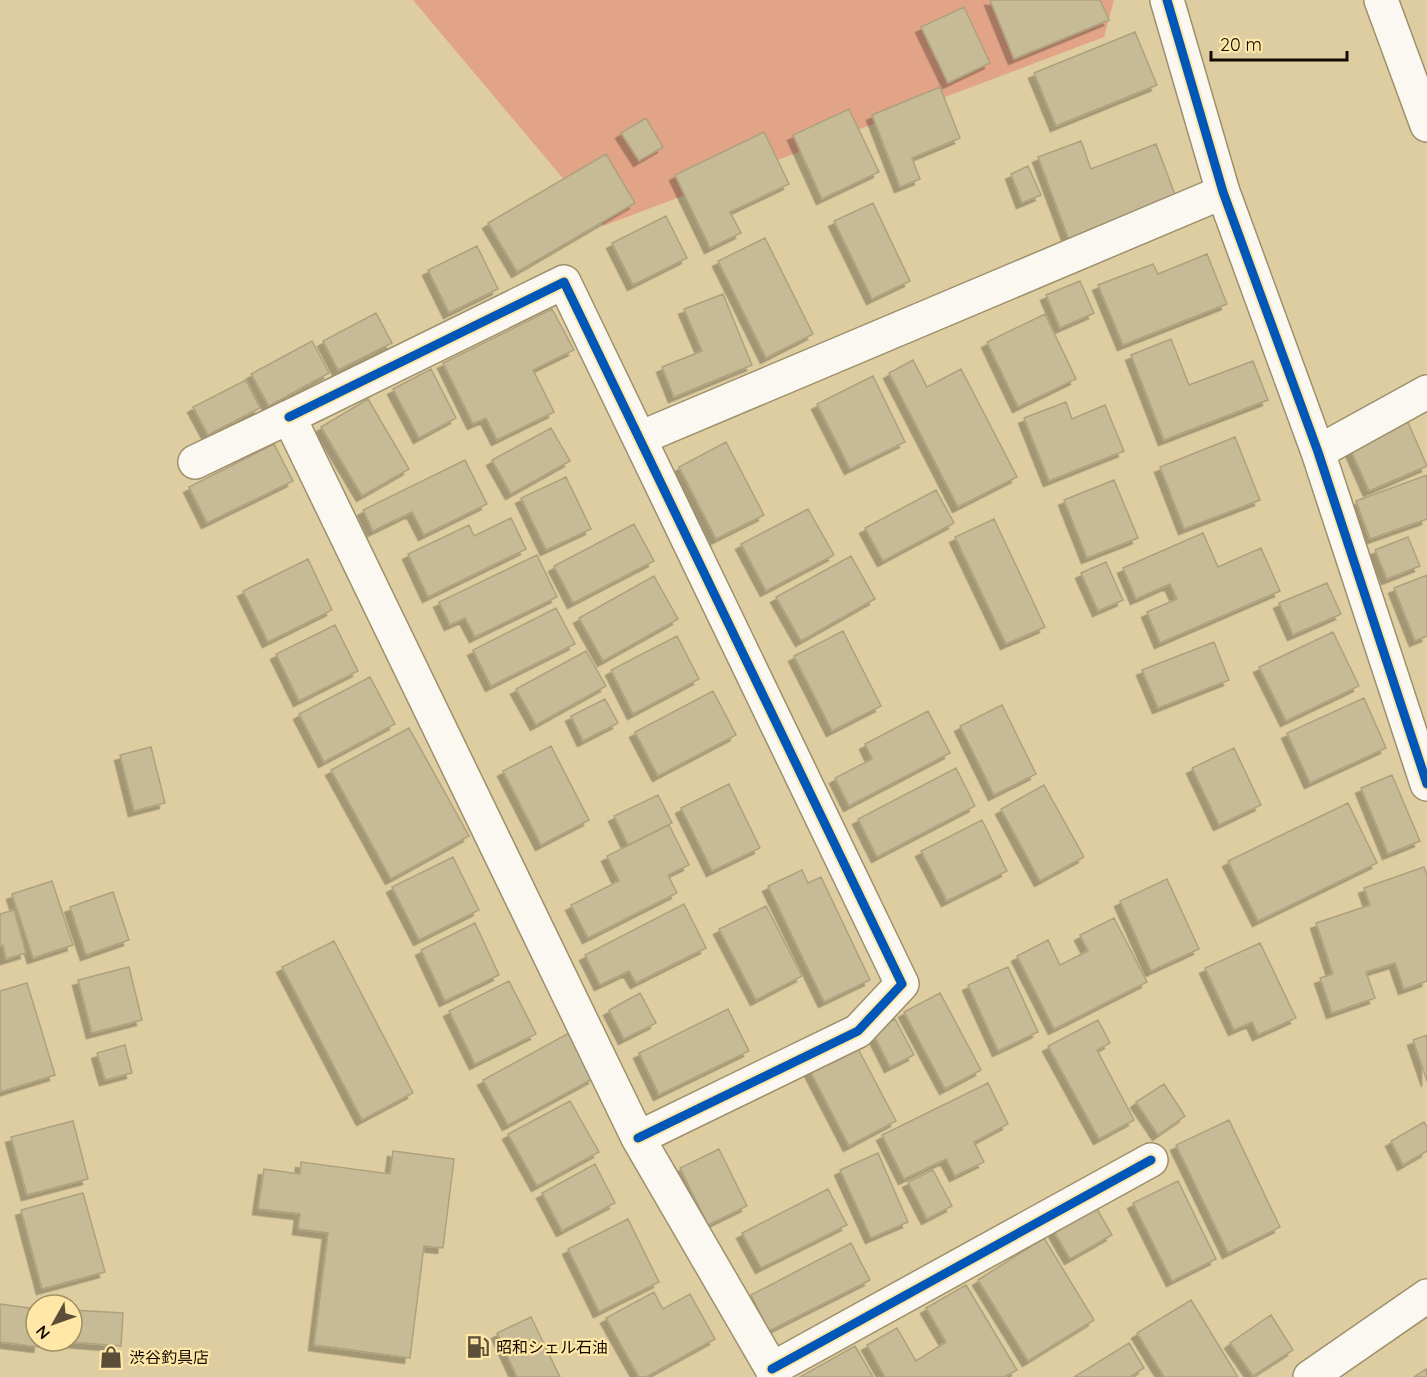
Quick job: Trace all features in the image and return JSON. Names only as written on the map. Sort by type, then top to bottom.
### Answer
[{"type":"street","points":[[1167,0],[1223,192],[1318,452],[1427,784]]},
{"type":"street","points":[[1381,0],[1427,125]]},
{"type":"street","points":[[640,438],[1223,192]]},
{"type":"street","points":[[195,462],[564,282],[902,984],[858,1031],[638,1138]]},
{"type":"street","points":[[1318,452],[1427,392]]},
{"type":"street","points":[[289,417],[638,1138],[773,1373],[1151,1160]]},
{"type":"street","points":[[1310,1377],[1427,1296]]},
{"type":"shaded area","points":[[413,0],[1114,0],[1104,37],[603,226]]},
{"type":"building","points":[[990,0],[1100,0],[1109,20],[1014,59]]},
{"type":"building","points":[[964,7],[990,63],[948,83],[921,27]]},
{"type":"building","points":[[1135,32],[1157,85],[1056,126],[1034,73]]},
{"type":"building","points":[[940,87],[960,138],[912,158],[920,179],[900,187],[872,115]]},
{"type":"building","points":[[849,109],[879,172],[822,199],[793,135]]},
{"type":"building","points":[[646,118],[663,147],[639,161],[621,133]]},
{"type":"building","points":[[764,132],[789,184],[730,212],[741,233],[710,248],[675,175]]},
{"type":"building","points":[[1081,141],[1091,169],[1156,144],[1177,200],[1069,240],[1038,157]]},
{"type":"building","points":[[606,154],[635,203],[517,272],[488,223]]},
{"type":"building","points":[[1028,166],[1041,195],[1022,203],[1011,174]]},
{"type":"building","points":[[873,203],[910,281],[872,299],[834,221]]},
{"type":"building","points":[[666,216],[687,258],[633,285],[612,243]]},
{"type":"building","points":[[765,238],[813,334],[766,358],[718,261]]},
{"type":"building","points":[[477,246],[498,289],[449,313],[428,270]]},
{"type":"building","points":[[1207,254],[1227,304],[1123,345],[1098,285],[1153,264],[1158,274]]},
{"type":"building","points":[[1080,281],[1094,313],[1060,328],[1046,295]]},
{"type":"building","points":[[723,294],[752,365],[674,397],[662,367],[702,351],[684,309]]},
{"type":"building","points":[[552,309],[574,350],[533,370],[554,412],[497,440],[486,418],[473,424],[443,363]]},
{"type":"building","points":[[376,313],[392,343],[338,370],[323,341]]},
{"type":"building","points":[[1045,314],[1076,379],[1018,407],[987,342]]},
{"type":"building","points":[[1171,339],[1189,385],[1253,361],[1268,400],[1164,440],[1131,355]]},
{"type":"building","points":[[312,341],[329,373],[269,406],[251,374]]},
{"type":"building","points":[[913,360],[927,387],[961,369],[1017,477],[958,507],[889,373]]},
{"type":"building","points":[[431,369],[456,418],[419,438],[393,389]]},
{"type":"building","points":[[873,376],[905,442],[850,469],[817,404]]},
{"type":"building","points":[[246,380],[260,408],[208,435],[193,407]]},
{"type":"building","points":[[368,399],[409,469],[362,496],[321,427]]},
{"type":"building","points":[[1066,402],[1072,419],[1105,405],[1124,451],[1049,481],[1024,418]]},
{"type":"building","points":[[1407,420],[1427,466],[1369,491],[1349,446]]},
{"type":"building","points":[[551,428],[570,461],[511,494],[492,460]]},
{"type":"building","points":[[1235,437],[1260,500],[1184,529],[1160,467]]},
{"type":"building","points":[[726,442],[764,515],[716,539],[679,467]]},
{"type":"building","points":[[274,444],[293,481],[207,523],[189,487]]},
{"type":"building","points":[[465,460],[487,504],[424,535],[412,512],[373,531],[363,510]]},
{"type":"building","points":[[1427,475],[1427,519],[1370,539],[1356,501]]},
{"type":"building","points":[[566,477],[591,529],[546,550],[521,498]]},
{"type":"building","points":[[1114,480],[1138,538],[1087,558],[1064,500]]},
{"type":"building","points":[[936,490],[954,523],[883,561],[865,528]]},
{"type":"building","points":[[808,509],[834,555],[766,591],[741,544]]},
{"type":"building","points":[[511,518],[526,549],[428,597],[408,554],[469,525],[474,536]]},
{"type":"building","points":[[994,519],[1045,627],[1006,644],[955,537]]},
{"type":"building","points":[[634,524],[654,561],[573,603],[554,566]]},
{"type":"building","points":[[1203,533],[1218,567],[1261,548],[1280,591],[1160,643],[1147,612],[1177,599],[1170,584],[1136,599],[1123,568]]},
{"type":"building","points":[[1408,537],[1420,566],[1387,579],[1375,550]]},
{"type":"building","points":[[537,555],[557,597],[475,637],[465,618],[450,625],[439,602]]},
{"type":"building","points":[[851,556],[875,599],[801,641],[776,597]]},
{"type":"building","points":[[308,559],[332,610],[268,642],[243,591]]},
{"type":"building","points":[[1106,562],[1123,600],[1098,611],[1081,573]]},
{"type":"building","points":[[1427,575],[1427,636],[1415,641],[1394,588]]},
{"type":"building","points":[[654,576],[678,619],[603,661],[579,618]]},
{"type":"building","points":[[1327,583],[1341,614],[1293,635],[1279,603]]},
{"type":"building","points":[[556,608],[575,644],[491,686],[473,650]]},
{"type":"building","points":[[335,625],[358,671],[299,701],[276,654]]},
{"type":"building","points":[[843,631],[881,706],[832,731],[794,656]]},
{"type":"building","points":[[1333,632],[1359,686],[1286,721],[1259,667]]},
{"type":"building","points":[[677,636],[699,679],[633,714],[611,670]]},
{"type":"building","points":[[1214,642],[1229,680],[1158,708],[1142,670]]},
{"type":"building","points":[[586,651],[606,686],[536,725],[516,689]]},
{"type":"building","points":[[370,677],[395,724],[324,762],[299,714]]},
{"type":"building","points":[[713,691],[736,735],[658,776],[635,732]]},
{"type":"building","points":[[1364,698],[1386,748],[1310,783],[1287,733]]},
{"type":"building","points":[[605,699],[618,723],[583,741],[571,716]]},
{"type":"building","points":[[1002,705],[1036,774],[994,795],[960,726]]},
{"type":"building","points":[[928,711],[950,753],[849,806],[835,778],[872,759],[865,744]]},
{"type":"building","points":[[409,728],[469,836],[391,879],[331,770]]},
{"type":"building","points":[[551,746],[589,820],[541,845],[503,771]]},
{"type":"building","points":[[151,747],[165,803],[134,811],[120,755]]},
{"type":"building","points":[[1234,748],[1261,805],[1219,825],[1192,768]]},
{"type":"building","points":[[956,768],[975,806],[877,857],[858,819]]},
{"type":"building","points":[[1392,775],[1420,841],[1388,854],[1361,788]]},
{"type":"building","points":[[729,784],[760,848],[712,871],[681,808]]},
{"type":"building","points":[[1044,785],[1084,857],[1040,881],[1001,809]]},
{"type":"building","points":[[658,795],[672,823],[628,845],[614,816]]},
{"type":"building","points":[[1348,803],[1377,863],[1258,921],[1228,861]]},
{"type":"building","points":[[982,820],[1007,871],[947,901],[921,851]]},
{"type":"building","points":[[669,825],[689,865],[668,875],[677,893],[588,938],[571,905],[619,881],[607,856]]},
{"type":"building","points":[[453,857],[479,910],[419,940],[392,887]]},
{"type":"building","points":[[1424,867],[1427,875],[1427,981],[1404,989],[1395,963],[1366,972],[1375,998],[1332,1013],[1320,978],[1333,974],[1316,923],[1370,905],[1364,888]]},
{"type":"building","points":[[802,870],[808,883],[821,877],[870,980],[824,1002],[768,886]]},
{"type":"building","points":[[1167,879],[1199,949],[1151,971],[1120,901]]},
{"type":"building","points":[[52,881],[73,945],[33,958],[12,894]]},
{"type":"building","points":[[113,892],[129,940],[86,955],[70,907]]},
{"type":"building","points":[[684,904],[706,948],[636,983],[629,971],[600,985],[585,955]]},
{"type":"building","points":[[766,906],[802,976],[756,1000],[719,929]]},
{"type":"building","points":[[14,910],[26,953],[6,959],[3,945],[0,946],[0,914]]},
{"type":"building","points":[[1114,918],[1147,982],[1054,1029],[1017,956],[1048,940],[1060,965],[1088,951],[1080,935]]},
{"type":"building","points":[[475,923],[499,975],[445,1001],[421,950]]},
{"type":"building","points":[[334,941],[413,1093],[362,1120],[282,967]]},
{"type":"building","points":[[1260,943],[1296,1018],[1258,1035],[1252,1022],[1234,1030],[1205,968]]},
{"type":"building","points":[[129,967],[142,1020],[92,1033],[78,980]]},
{"type":"building","points":[[1008,967],[1038,1032],[998,1051],[968,985]]},
{"type":"building","points":[[509,981],[536,1034],[475,1064],[449,1011]]},
{"type":"building","points":[[27,983],[55,1075],[0,1092],[0,991]]},
{"type":"building","points":[[640,993],[656,1023],[624,1039],[609,1010]]},
{"type":"building","points":[[940,993],[981,1070],[945,1089],[904,1012]]},
{"type":"building","points":[[728,1009],[749,1051],[659,1095],[639,1053]]},
{"type":"building","points":[[895,1019],[914,1055],[890,1067],[872,1031]]},
{"type":"building","points":[[1098,1020],[1110,1043],[1097,1050],[1134,1120],[1099,1139],[1048,1046]]},
{"type":"building","points":[[569,1033],[594,1078],[508,1125],[483,1080]]},
{"type":"building","points":[[1427,1035],[1427,1081],[1413,1040]]},
{"type":"building","points":[[855,1043],[896,1121],[849,1146],[808,1067]]},
{"type":"building","points":[[125,1045],[132,1073],[105,1080],[97,1053]]},
{"type":"building","points":[[988,1083],[1008,1124],[974,1142],[984,1162],[955,1176],[946,1159],[904,1179],[882,1135]]},
{"type":"building","points":[[1164,1084],[1185,1116],[1158,1135],[1136,1102]]},
{"type":"building","points":[[570,1101],[599,1152],[537,1186],[508,1134]]},
{"type":"building","points":[[1229,1120],[1280,1227],[1228,1253],[1176,1145]]},
{"type":"building","points":[[73,1121],[88,1179],[27,1195],[11,1137]]},
{"type":"building","points":[[1424,1122],[1427,1127],[1427,1151],[1403,1165],[1391,1141]]},
{"type":"building","points":[[719,1149],[747,1206],[708,1225],[680,1168]]},
{"type":"building","points":[[393,1151],[454,1159],[443,1248],[424,1246],[410,1358],[314,1345],[328,1233],[298,1229],[300,1214],[258,1209],[264,1169],[300,1174],[301,1162],[390,1174]]},
{"type":"building","points":[[878,1153],[908,1222],[871,1238],[840,1170]]},
{"type":"building","points":[[595,1164],[615,1203],[562,1231],[542,1193]]},
{"type":"building","points":[[933,1170],[952,1206],[927,1219],[908,1182]]},
{"type":"building","points":[[1178,1181],[1216,1259],[1172,1281],[1133,1203]]},
{"type":"building","points":[[828,1189],[847,1225],[761,1268],[742,1233]]},
{"type":"building","points":[[83,1193],[105,1272],[42,1289],[21,1210]]},
{"type":"building","points":[[1094,1204],[1112,1235],[1070,1259],[1052,1228]]},
{"type":"building","points":[[628,1219],[659,1282],[599,1312],[568,1249]]},
{"type":"building","points":[[1044,1238],[1094,1320],[1028,1361],[978,1280]]},
{"type":"building","points":[[851,1243],[870,1280],[769,1331],[751,1295]]},
{"type":"building","points":[[966,1285],[1017,1370],[1004,1377],[885,1377],[867,1345],[897,1328],[916,1361],[946,1342],[926,1308]]},
{"type":"building","points":[[654,1292],[663,1309],[690,1294],[715,1339],[646,1377],[639,1377],[606,1318]]},
{"type":"building","points":[[1191,1300],[1238,1377],[1164,1377],[1137,1333]]},
{"type":"building","points":[[0,1304],[24,1307],[24,1345],[0,1342]]},
{"type":"building","points":[[84,1311],[123,1313],[121,1346],[84,1343]]},
{"type":"building","points":[[1271,1315],[1293,1350],[1253,1376],[1230,1343]]},
{"type":"building","points":[[531,1317],[560,1377],[517,1377],[497,1333]]},
{"type":"building","points":[[1129,1343],[1144,1368],[1130,1377],[1074,1377]]},
{"type":"building","points":[[855,1346],[873,1377],[800,1377]]},
{"type":"building","points":[[1426,1369],[1427,1377],[1414,1377]]},
{"type":"cycle path","points":[[1167,0],[1223,192],[1318,452],[1427,784]]},
{"type":"cycle path","points":[[289,417],[564,282],[902,984],[858,1031],[638,1138]]},
{"type":"cycle path","points":[[772,1369],[1151,1160]]},
{"type":"place","name":"昭和シェル石油","points":[[478,1347]]},
{"type":"place","name":"渋谷釣具店","points":[[111,1357]]}]
